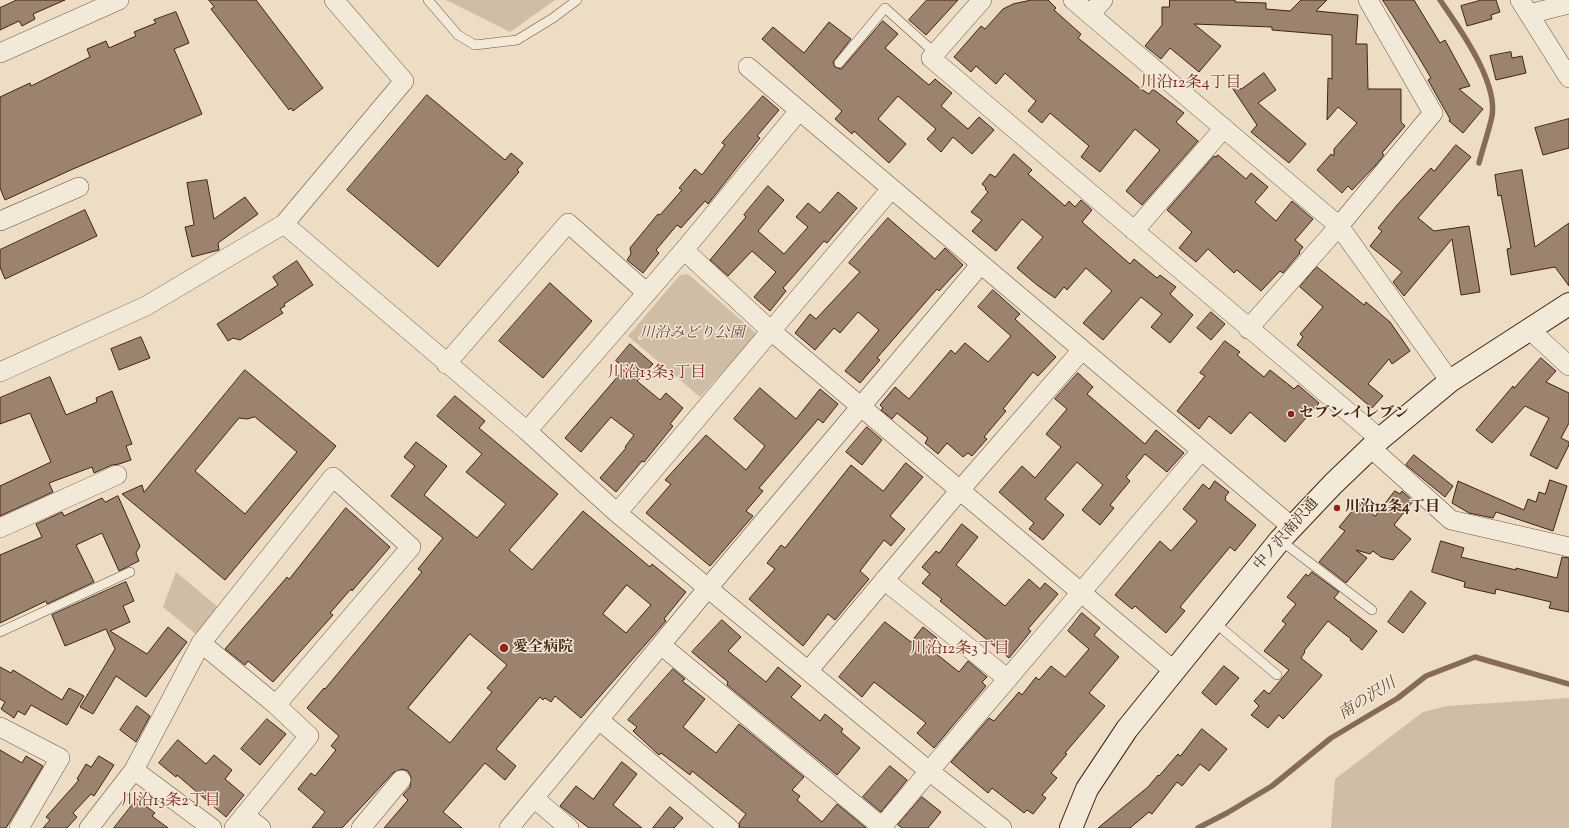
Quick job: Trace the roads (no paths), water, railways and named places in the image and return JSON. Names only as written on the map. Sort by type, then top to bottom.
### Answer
[{"type":"street","points":[[0,53],[119,0]]},
{"type":"street","points":[[0,372],[146,306],[284,224],[404,81],[334,0]]},
{"type":"street","points":[[982,0],[931,58],[1248,328],[1376,444],[1451,520],[1569,547]]},
{"type":"street","points":[[1073,0],[1339,226],[1450,381]]},
{"type":"street","points":[[1090,14],[1103,0]]},
{"type":"street","points":[[1248,328],[1339,226],[1433,112],[1368,0]]},
{"type":"street","points":[[1569,4],[1524,7],[1569,78]]},
{"type":"street","points":[[748,67],[1201,451],[1286,534]]},
{"type":"street","points":[[527,431],[684,250],[799,111]]},
{"type":"street","points":[[1134,231],[1224,128]]},
{"type":"street","points":[[0,221],[79,186]]},
{"type":"street","points":[[617,513],[770,330],[891,189]]},
{"type":"street","points":[[284,224],[446,364],[527,431],[617,513],[929,771],[1002,828]]},
{"type":"street","points":[[446,364],[568,224],[647,293]]},
{"type":"street","points":[[684,250],[770,330],[1173,670]]},
{"type":"street","points":[[510,828],[860,406],[980,264]]},
{"type":"street","name":"中ノ沢南沢通","points":[[1070,828],[1092,782],[1127,729],[1173,670],[1286,534],[1333,484],[1376,444],[1450,381],[1569,304]]},
{"type":"street","points":[[1529,329],[1569,366]]},
{"type":"street","points":[[808,671],[960,490],[1082,350]]},
{"type":"street","points":[[661,645],[881,827],[1201,451]]},
{"type":"street","points":[[0,528],[117,475]]},
{"type":"street","points":[[89,828],[134,770],[201,643],[333,477],[411,546],[276,705]]},
{"type":"street","points":[[884,580],[1008,679]]},
{"type":"street","points":[[201,643],[276,705],[308,736],[239,821],[261,828]]},
{"type":"street","points":[[599,720],[729,828]]},
{"type":"street","points":[[0,727],[60,758],[19,828]]},
{"type":"street","points":[[134,770],[212,828]]},
{"type":"street","points":[[361,828],[401,780]]},
{"type":"street","points":[[534,798],[569,828]]},
{"type":"lane","points":[[428,0],[458,36],[475,44],[518,40],[553,18],[577,0]]},
{"type":"lane","points":[[839,63],[885,8],[935,53]]},
{"type":"lane","points":[[1286,534],[1372,610]]},
{"type":"lane","points":[[0,632],[130,572]]},
{"type":"lane","points":[[1214,622],[1277,675]]},
{"type":"waterway","points":[[1440,0],[1475,55],[1489,87],[1492,102],[1492,116],[1479,163]]},
{"type":"waterway","name":"南の沢川","points":[[1198,828],[1227,813],[1272,786],[1331,738],[1398,698],[1426,676],[1475,657],[1569,684]]},
{"type":"place","name":"セブン-イレブン","points":[[1291,414]]},
{"type":"place","name":"川沿12条4丁目","points":[[1337,508]]},
{"type":"place","name":"愛全病院","points":[[504,648]]},
{"type":"district","name":"川沿12条4丁目","points":[[1191,84]]},
{"type":"district","name":"川沿13条3丁目","points":[[657,374]]},
{"type":"district","name":"川沿12条3丁目","points":[[960,650]]},
{"type":"district","name":"川沿13条2丁目","points":[[171,802]]},
{"type":"park label","name":"川沿みどり公園","points":[[692,334]]}]
